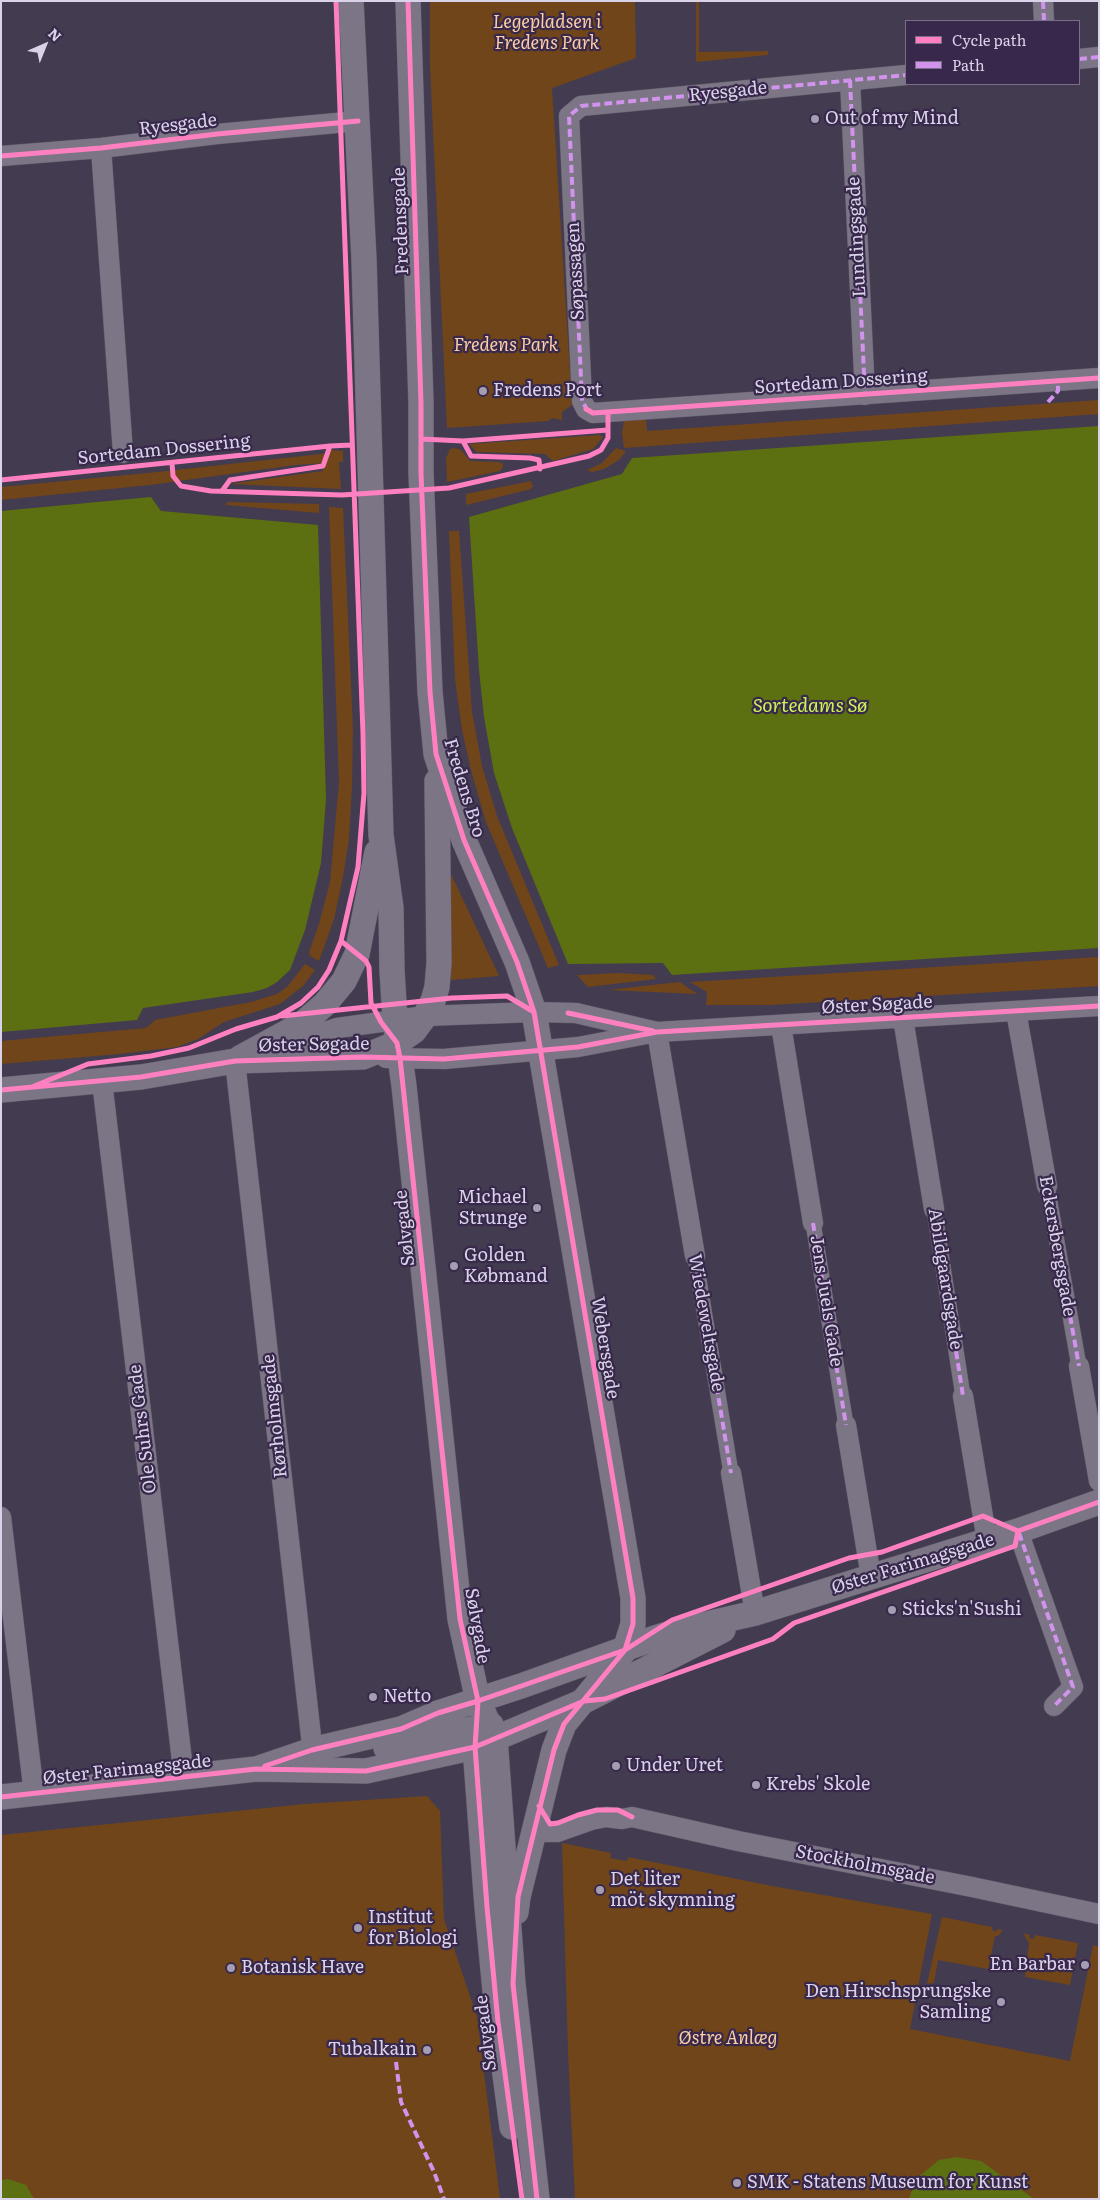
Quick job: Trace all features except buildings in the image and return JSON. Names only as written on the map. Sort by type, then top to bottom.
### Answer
[{"type":"street","points":[[351,1],[358,121],[381,835],[391,908],[392,970],[397,1040]]},
{"type":"street","name":"Fredensgade","points":[[406,1],[422,439]]},
{"type":"street","points":[[1043,1],[1044,20]]},
{"type":"street","points":[[1080,59],[1099,57]]},
{"type":"street","name":"Ryesgade","points":[[570,132],[569,116],[582,106],[905,75]]},
{"type":"street","name":"Lundingsgade","points":[[850,80],[865,395]]},
{"type":"street","name":"Ryesgade","points":[[1,156],[101,148],[217,134],[358,121]]},
{"type":"street","name":"Søpassagen","points":[[570,132],[582,401],[586,409]]},
{"type":"street","name":"Sortedam Dossering","points":[[101,148],[123,453]]},
{"type":"street","name":"Sortedam Dossering","points":[[586,409],[593,414],[1099,378]]},
{"type":"street","name":"Fredens Bro","points":[[363,1058],[414,1031],[434,1000],[437,987],[439,963],[436,754],[430,692],[421,473],[422,439]]},
{"type":"street","name":"Fredens Bro","points":[[436,754],[464,840],[517,962],[534,1012],[542,1050]]},
{"type":"street","points":[[235,1061],[302,1024],[325,1004],[344,982],[357,954],[381,835]]},
{"type":"street","name":"Øster Søgade","points":[[1,1090],[176,1072],[235,1061],[337,1028],[397,1040],[444,1059],[578,1047],[657,1032],[1099,1006]]},
{"type":"street","name":"Eckersbergsgade","points":[[1016,1011],[1099,1481]]},
{"type":"street","name":"Øster Søgade","points":[[425,1016],[534,1012],[576,1014],[657,1032]]},
{"type":"street","name":"Abildgaardsgade","points":[[903,1018],[987,1541]]},
{"type":"street","name":"Jens Juels Gade","points":[[781,1025],[871,1577]]},
{"type":"street","name":"Wiedeweltsgade","points":[[657,1032],[755,1613]]},
{"type":"street","name":"Sølvgade","points":[[397,1040],[460,1619],[484,1735],[537,2199]]},
{"type":"street","name":"Webersgade","points":[[542,1050],[633,1598],[633,1624],[625,1650]]},
{"type":"street","name":"Øster Søgade","points":[[235,1061],[363,1058]]},
{"type":"street","name":"Rørholmsgade","points":[[235,1061],[314,1760]]},
{"type":"street","name":"Ole Suhrs Gade","points":[[102,1080],[184,1778]]},
{"type":"street","name":"Øster Farimagsgade","points":[[314,1760],[401,1729],[438,1713],[478,1701],[680,1630],[755,1613],[1018,1531],[1099,1502]]},
{"type":"street","points":[[1,1517],[34,1794]]},
{"type":"street","points":[[1018,1531],[1073,1688],[1054,1706]]},
{"type":"street","name":"Øster Farimagsgade","points":[[1,1797],[256,1770],[383,1749],[440,1735],[484,1735],[591,1693],[755,1613]]},
{"type":"street","name":"Sølvgade","points":[[513,1984],[518,1896],[532,1832],[554,1750],[564,1724],[625,1650]]},
{"type":"street","name":"Sølvgade","points":[[484,1735],[487,1907],[497,2012],[522,2199]]},
{"type":"street","name":"Stockholmsgade","points":[[532,1832],[558,1832],[591,1820],[632,1817],[738,1841],[972,1886],[1099,1914]]},
{"type":"green space","name":"Fredens Park","points":[[430,1],[635,1],[636,58],[552,88],[572,405],[562,412],[562,420],[552,418],[548,421],[447,428],[430,66]]},
{"type":"green space","points":[[696,1],[699,1],[699,52],[768,51],[768,55],[696,62]]},
{"type":"green space","points":[[1099,400],[1099,414],[624,448],[622,433],[624,420],[646,419],[647,431]]},
{"type":"green space","points":[[599,435],[603,437],[593,449],[553,461],[545,454],[477,452],[469,444]]},
{"type":"green space","points":[[616,448],[626,451],[619,460],[604,469],[592,472],[587,470],[602,463]]},
{"type":"green space","points":[[450,449],[461,450],[470,461],[499,462],[503,464],[503,467],[500,471],[447,482],[446,458]]},
{"type":"green space","points":[[331,450],[343,451],[343,462],[339,462],[341,489],[229,484],[323,471],[325,463],[295,465],[150,485],[1,500],[1,487],[330,453]]},
{"type":"green space","points":[[531,481],[533,486],[531,489],[466,505],[466,494]]},
{"type":"green space","points":[[227,502],[319,504],[319,513],[226,505]]},
{"type":"green space","points":[[329,507],[343,508],[353,729],[352,786],[349,839],[343,877],[334,919],[319,961],[310,956],[309,952],[319,924],[330,882],[339,782]]},
{"type":"green space","points":[[449,531],[459,531],[472,712],[482,766],[497,816],[559,965],[548,968],[486,822],[471,770],[462,730],[455,679]]},
{"type":"green space","points":[[449,875],[452,876],[499,976],[451,980]]},
{"type":"green space","points":[[1099,957],[1099,986],[770,1005],[706,1005],[707,992],[690,982]]},
{"type":"green space","points":[[305,964],[315,970],[303,986],[280,1004],[224,1022],[198,1039],[177,1047],[1,1064],[1,1041],[146,1028],[155,1020],[251,1002],[277,994],[287,987]]},
{"type":"green space","points":[[619,973],[653,975],[656,979],[588,987],[577,975]]},
{"type":"green space","points":[[680,982],[697,994],[608,990],[661,984]]},
{"type":"green space","name":"Botanisk Have","points":[[427,1796],[440,1811],[444,1919],[477,2017],[500,2199],[1,2199],[1,1835],[305,1804]]},
{"type":"green space","name":"Østre Anlæg","points":[[562,1843],[611,1853],[610,1858],[627,1861],[628,1857],[772,1886],[932,1914],[910,2029],[1070,2061],[1093,1945],[1099,1947],[1099,2199],[575,2199],[568,2052]]},
{"type":"green space","points":[[942,1917],[992,1927],[993,1931],[996,1932],[997,1929],[1003,1930],[998,1936],[995,1936],[988,1969],[938,1960],[934,1983],[927,1984]]},
{"type":"green space","points":[[1023,1933],[1030,1935],[1029,1938],[1034,1939],[1035,1935],[1078,1943],[1070,1985],[1025,1977],[1029,1943]]},
{"type":"water","name":"Sortedams Sø","points":[[1099,426],[1099,948],[672,975],[663,963],[568,964],[512,828],[494,773],[484,717],[479,670],[469,517],[622,474],[632,458]]},
{"type":"water","points":[[151,497],[161,511],[318,525],[326,799],[321,863],[305,930],[290,970],[267,988],[253,992],[143,1008],[137,1020],[1,1032],[1,511]]},
{"type":"water","points":[[956,2157],[981,2161],[1034,2199],[909,2199],[916,2179],[939,2160]]},
{"type":"water","points":[[8,2179],[26,2185],[34,2199],[1,2199],[1,2180]]},
{"type":"marked path","points":[[1043,1],[1044,20]]},
{"type":"marked path","points":[[1080,59],[1099,57]]},
{"type":"marked path","points":[[588,411],[582,401],[569,116],[581,106],[905,75]]},
{"type":"marked path","points":[[850,80],[865,395]]},
{"type":"marked path","points":[[1048,402],[1058,391],[1058,381]]},
{"type":"marked path","points":[[1047,1186],[1079,1366]]},
{"type":"marked path","points":[[934,1209],[963,1396]]},
{"type":"marked path","points":[[813,1223],[846,1425]]},
{"type":"marked path","points":[[695,1256],[731,1473]]},
{"type":"marked path","points":[[1019,1533],[1073,1687],[1054,1706]]},
{"type":"marked path","points":[[396,2062],[401,2102],[434,2172],[444,2199]]},
{"type":"cycle path","points":[[32,1087],[88,1064],[151,1056],[189,1048],[236,1029],[277,1017],[301,1003],[318,987],[329,970],[341,941],[358,867],[364,793],[336,1]]},
{"type":"cycle path","points":[[408,1],[421,403],[421,473],[430,692],[436,754],[464,840],[517,962],[534,1012],[633,1598],[633,1624],[625,1650],[564,1724],[554,1750],[518,1897],[513,1984],[537,2199]]},
{"type":"cycle path","points":[[1,156],[101,148],[217,134],[358,121]]},
{"type":"cycle path","points":[[586,409],[593,413],[1099,378]]},
{"type":"cycle path","points":[[172,463],[173,476],[181,486],[211,491],[342,495],[449,488],[589,456],[601,450],[608,438],[608,412]]},
{"type":"cycle path","points":[[421,439],[463,441],[608,430]]},
{"type":"cycle path","points":[[463,441],[471,456],[530,458],[539,460],[540,469]]},
{"type":"cycle path","points":[[222,491],[230,480],[323,466],[330,446],[351,445]]},
{"type":"cycle path","points":[[1,480],[330,446]]},
{"type":"cycle path","points":[[341,941],[366,961],[369,967],[371,1003],[381,1022],[397,1043],[400,1058],[460,1619],[478,1701],[475,1747],[487,1907],[498,2022],[522,2199]]},
{"type":"cycle path","points":[[282,1016],[452,998],[507,996],[534,1012]]},
{"type":"cycle path","points":[[1,1090],[141,1077],[235,1061],[363,1057],[444,1059],[578,1047],[657,1032],[1099,1006]]},
{"type":"cycle path","points":[[568,1013],[653,1031]]},
{"type":"cycle path","points":[[1018,1531],[1099,1502]]},
{"type":"cycle path","points":[[265,1766],[312,1750],[401,1729],[438,1713],[625,1650],[672,1620],[849,1558],[882,1552],[983,1516],[1018,1531]]},
{"type":"cycle path","points":[[1,1797],[256,1769],[366,1771],[475,1747],[584,1701],[605,1699],[773,1639],[794,1623],[1015,1546],[1018,1531]]},
{"type":"cycle path","points":[[539,1806],[550,1824],[597,1810],[618,1810],[632,1817]]},
{"type":"place","name":"Out of my Mind","points":[[815,119]]},
{"type":"place","name":"Fredens Port","points":[[483,391]]},
{"type":"place","name":"Michael Strunge","points":[[537,1208]]},
{"type":"place","name":"Golden Købmand","points":[[454,1266]]},
{"type":"place","name":"Sticks'n'Sushi","points":[[892,1610]]},
{"type":"place","name":"Netto","points":[[373,1697]]},
{"type":"place","name":"Under Uret","points":[[616,1766]]},
{"type":"place","name":"Krebs' Skole","points":[[756,1785]]},
{"type":"place","name":"Det liter möt skymning","points":[[600,1890]]},
{"type":"place","name":"Institut for Biologi","points":[[358,1928]]},
{"type":"place","name":"En Barbar","points":[[1085,1965]]},
{"type":"place","name":"Botanisk Have","points":[[231,1968]]},
{"type":"place","name":"Den Hirschsprungske Samling","points":[[1001,2002]]},
{"type":"place","name":"Tubalkain","points":[[427,2050]]},
{"type":"place","name":"SMK - Statens Museum for Kunst","points":[[737,2183]]},
{"type":"park label","name":"Legepladsen i Fredens Park","points":[[547,33]]}]
